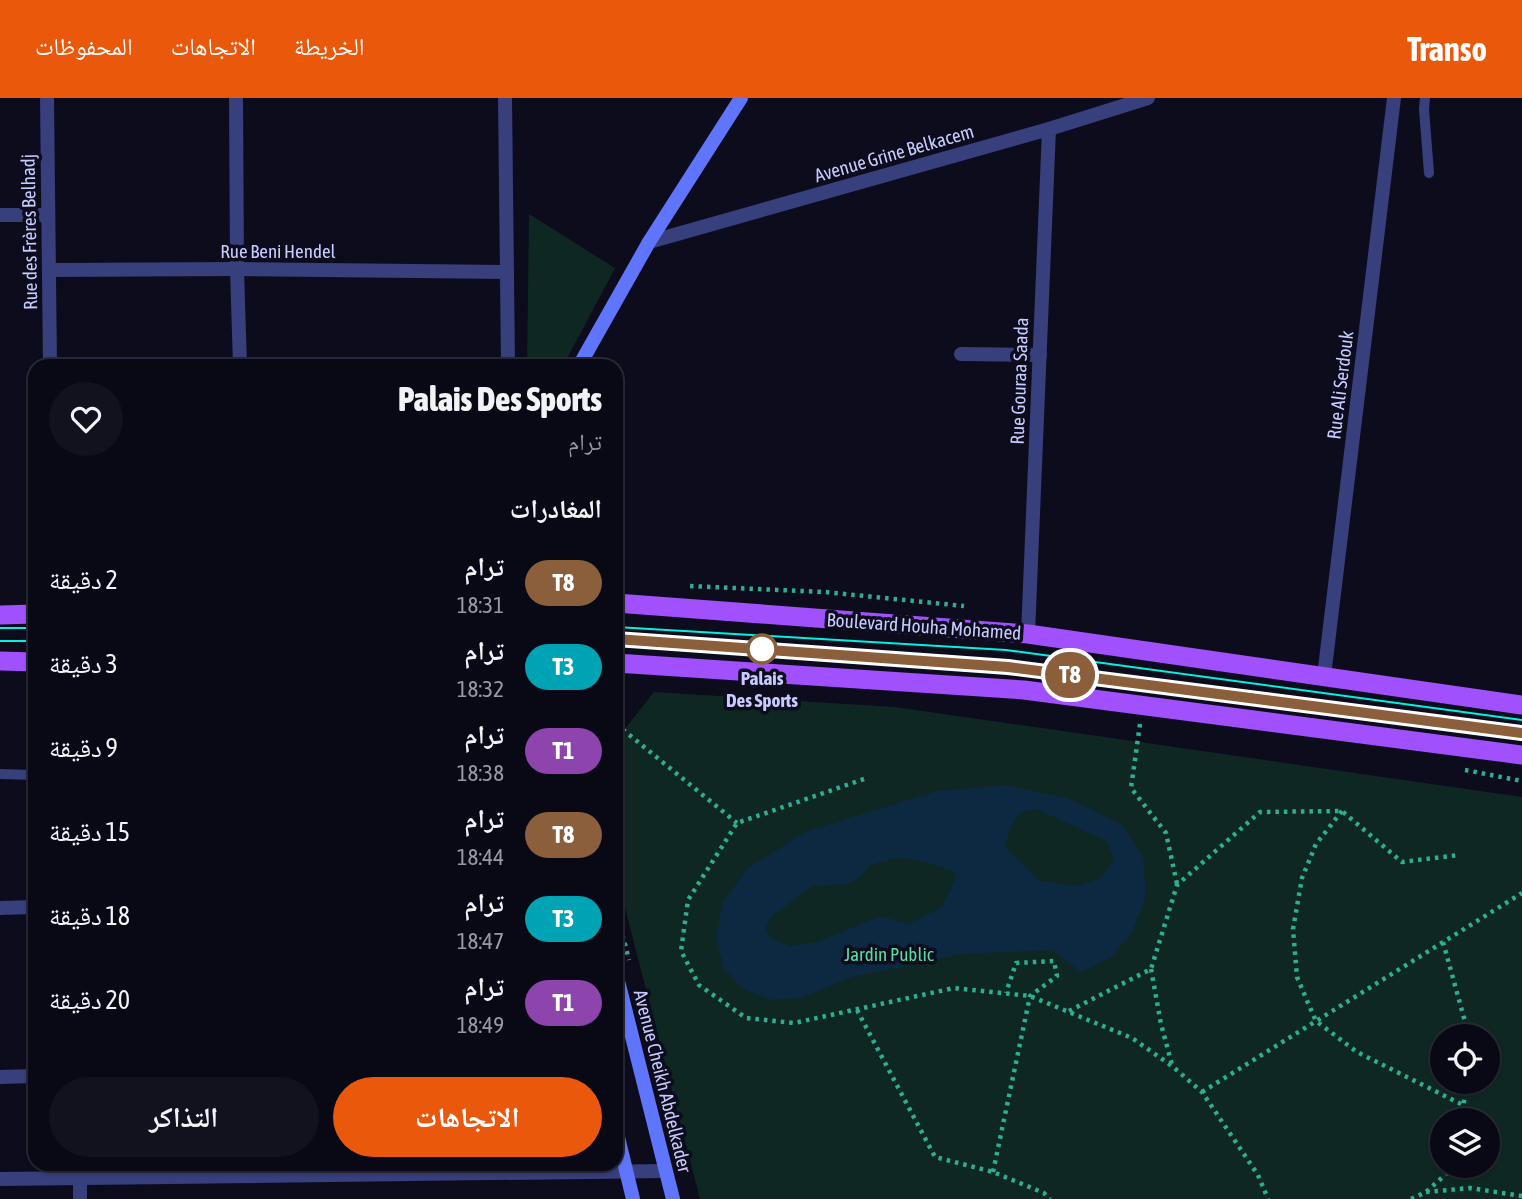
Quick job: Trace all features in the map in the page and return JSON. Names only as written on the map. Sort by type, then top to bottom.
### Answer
[{"type":"main road","points":[[583,359],[649,242],[741,98]]},
{"type":"main road","name":"Boulevard Houha Mohamed","points":[[623,604],[1028,634],[1522,705]]},
{"type":"main road","points":[[0,615],[28,614]]},
{"type":"main road","points":[[0,662],[28,662]]},
{"type":"main road","points":[[623,663],[1024,690],[1522,755]]},
{"type":"main road","name":"Avenue Cheikh Abdelkader","points":[[623,1001],[673,1199]]},
{"type":"main road","points":[[623,1156],[634,1199]]},
{"type":"street","name":"Rue des Frères Belhadj","points":[[47,98],[50,359]]},
{"type":"street","points":[[236,98],[240,359]]},
{"type":"street","points":[[505,98],[508,359]]},
{"type":"street","name":"Avenue Grine Belkacem","points":[[649,242],[1049,129],[1148,98]]},
{"type":"street","name":"Rue Ali Serdouk","points":[[1324,676],[1394,98]]},
{"type":"street","name":"Rue Gouraa Saada","points":[[1028,634],[1049,129]]},
{"type":"street","points":[[0,215],[47,215]]},
{"type":"street","name":"Rue Beni Hendel","points":[[49,270],[507,272]]},
{"type":"street","points":[[961,354],[1040,355]]},
{"type":"street","points":[[0,908],[28,908]]},
{"type":"street","points":[[0,1077],[28,1076]]},
{"type":"street","points":[[0,1179],[665,1171]]},
{"type":"street","points":[[80,1178],[80,1199]]},
{"type":"lane","points":[[1425,98],[1429,173]]},
{"type":"lane","points":[[0,774],[28,775]]},
{"type":"path","points":[[691,586],[825,592],[971,607]]},
{"type":"path","points":[[1140,724],[1131,788],[1166,833],[1177,884],[1151,969],[1172,1066]]},
{"type":"path","points":[[623,730],[737,824]]},
{"type":"path","points":[[863,779],[737,824],[688,900],[681,951],[699,985],[746,1018],[794,1023],[954,988],[1030,996],[1132,1038],[1172,1066],[1202,1092],[1258,1175],[1268,1199]]},
{"type":"path","points":[[1177,884],[1261,812],[1342,811],[1402,862],[1459,855]]},
{"type":"path","points":[[1342,811],[1317,844],[1302,878],[1293,929],[1297,977],[1316,1021],[1357,1052],[1463,1105]]},
{"type":"path","points":[[1202,1092],[1522,893]]},
{"type":"path","points":[[1443,942],[1466,1024]]},
{"type":"path","points":[[993,1172],[1030,996],[1056,975],[1054,961],[1016,963],[1006,993]]},
{"type":"path","points":[[1069,1012],[1151,969]]},
{"type":"path","points":[[857,1010],[935,1157],[993,1172],[1044,1193],[1050,1199]]},
{"type":"path","points":[[1463,1108],[1465,1094]]},
{"type":"path","points":[[1411,1199],[1426,1192],[1442,1178]]},
{"type":"path","points":[[1426,1192],[1470,1188],[1522,1196]]},
{"type":"green space","points":[[529,214],[615,268],[567,359],[527,359]]},
{"type":"green space","name":"Jardin Public","points":[[654,692],[895,707],[1522,797],[1522,1199],[700,1199],[623,900],[623,731]]},
{"type":"water","points":[[1007,785],[1067,798],[1123,825],[1143,857],[1146,895],[1132,933],[1111,957],[1081,972],[1053,950],[962,954],[852,977],[803,997],[772,1000],[743,989],[724,969],[716,937],[723,902],[748,868],[805,832],[937,791]],"holes":[[[1036,809],[1107,841],[1114,861],[1101,878],[1078,886],[1040,881],[1005,847],[1011,826],[1020,813]],[[896,858],[921,861],[956,872],[942,907],[908,924],[881,916],[817,942],[791,946],[771,939],[765,928],[772,916],[812,886],[846,884],[859,878],[870,865]]]},
{"type":"tram line","points":[[623,627],[1006,650],[1522,720]]},
{"type":"tram line","points":[[0,628],[28,628]]},
{"type":"tram line","points":[[623,640],[1008,667],[1522,733]]},
{"type":"tram line","name":"T8","points":[[623,640],[1008,667],[1522,733]]},
{"type":"tram line","points":[[0,641],[28,641]]},
{"type":"place","name":"Palais Des Sports","points":[[762,649]]}]
